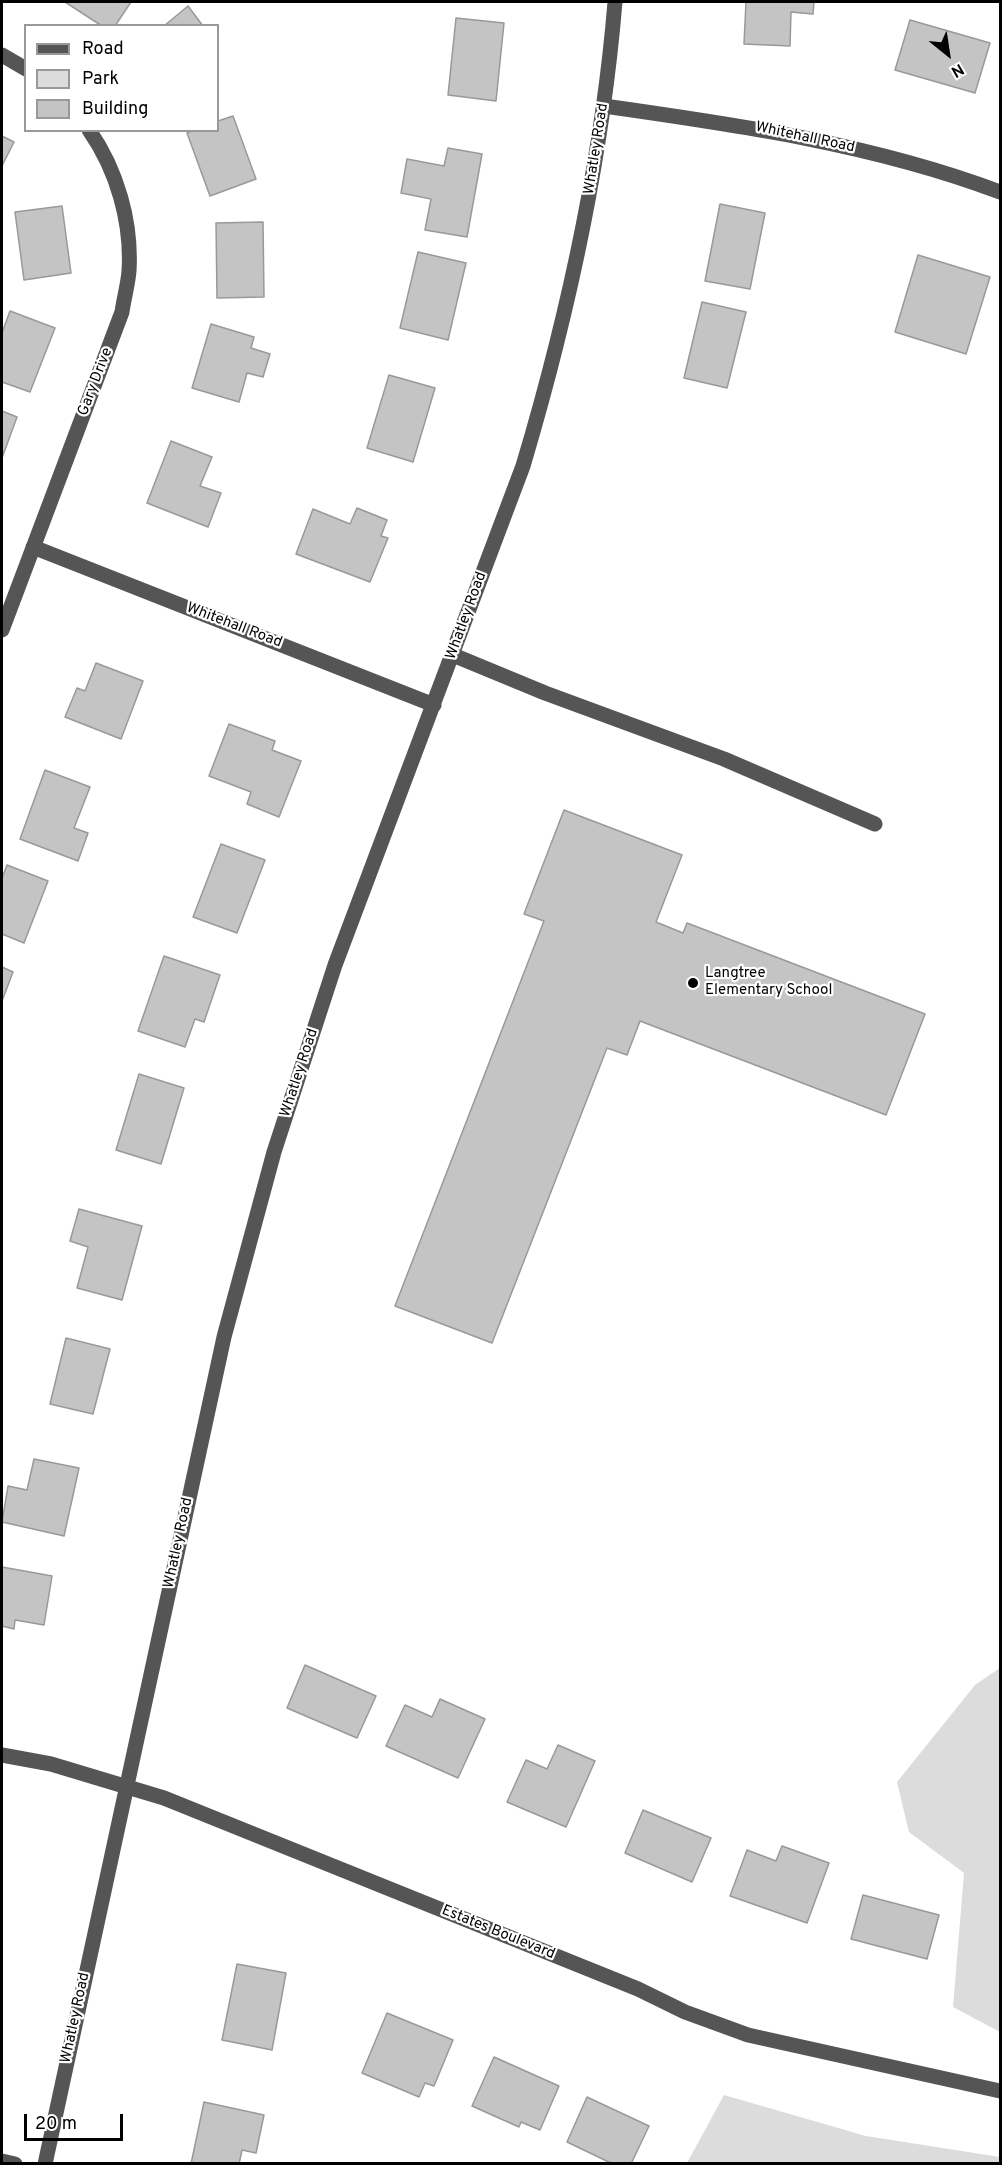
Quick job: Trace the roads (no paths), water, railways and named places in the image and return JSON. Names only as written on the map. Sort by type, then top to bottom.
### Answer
[{"type":"street","name":"Whatley Road","points":[[45,2163],[224,1337],[274,1152],[335,965],[522,466],[548,381],[583,233],[604,106],[615,2]]},
{"type":"street","points":[[2,55],[24,68]]},
{"type":"street","name":"Whitehall Road","points":[[604,106],[748,126],[851,147],[978,183],[1000,192]]},
{"type":"street","name":"Gary Drive","points":[[2,630],[122,312],[129,270],[126,223],[117,184],[100,146],[90,132]]},
{"type":"street","name":"Whitehall Road","points":[[33,547],[434,705]]},
{"type":"street","points":[[453,655],[545,693],[724,759],[875,824]]},
{"type":"street","name":"Estates Boulevard","points":[[2,1755],[51,1764],[127,1785],[175,1802],[638,1989],[685,2012],[748,2035],[1000,2091]]},
{"type":"street","points":[[2,2161],[15,2163]]},
{"type":"place","name":"Langtree Elementary School","points":[[693,983]]}]
